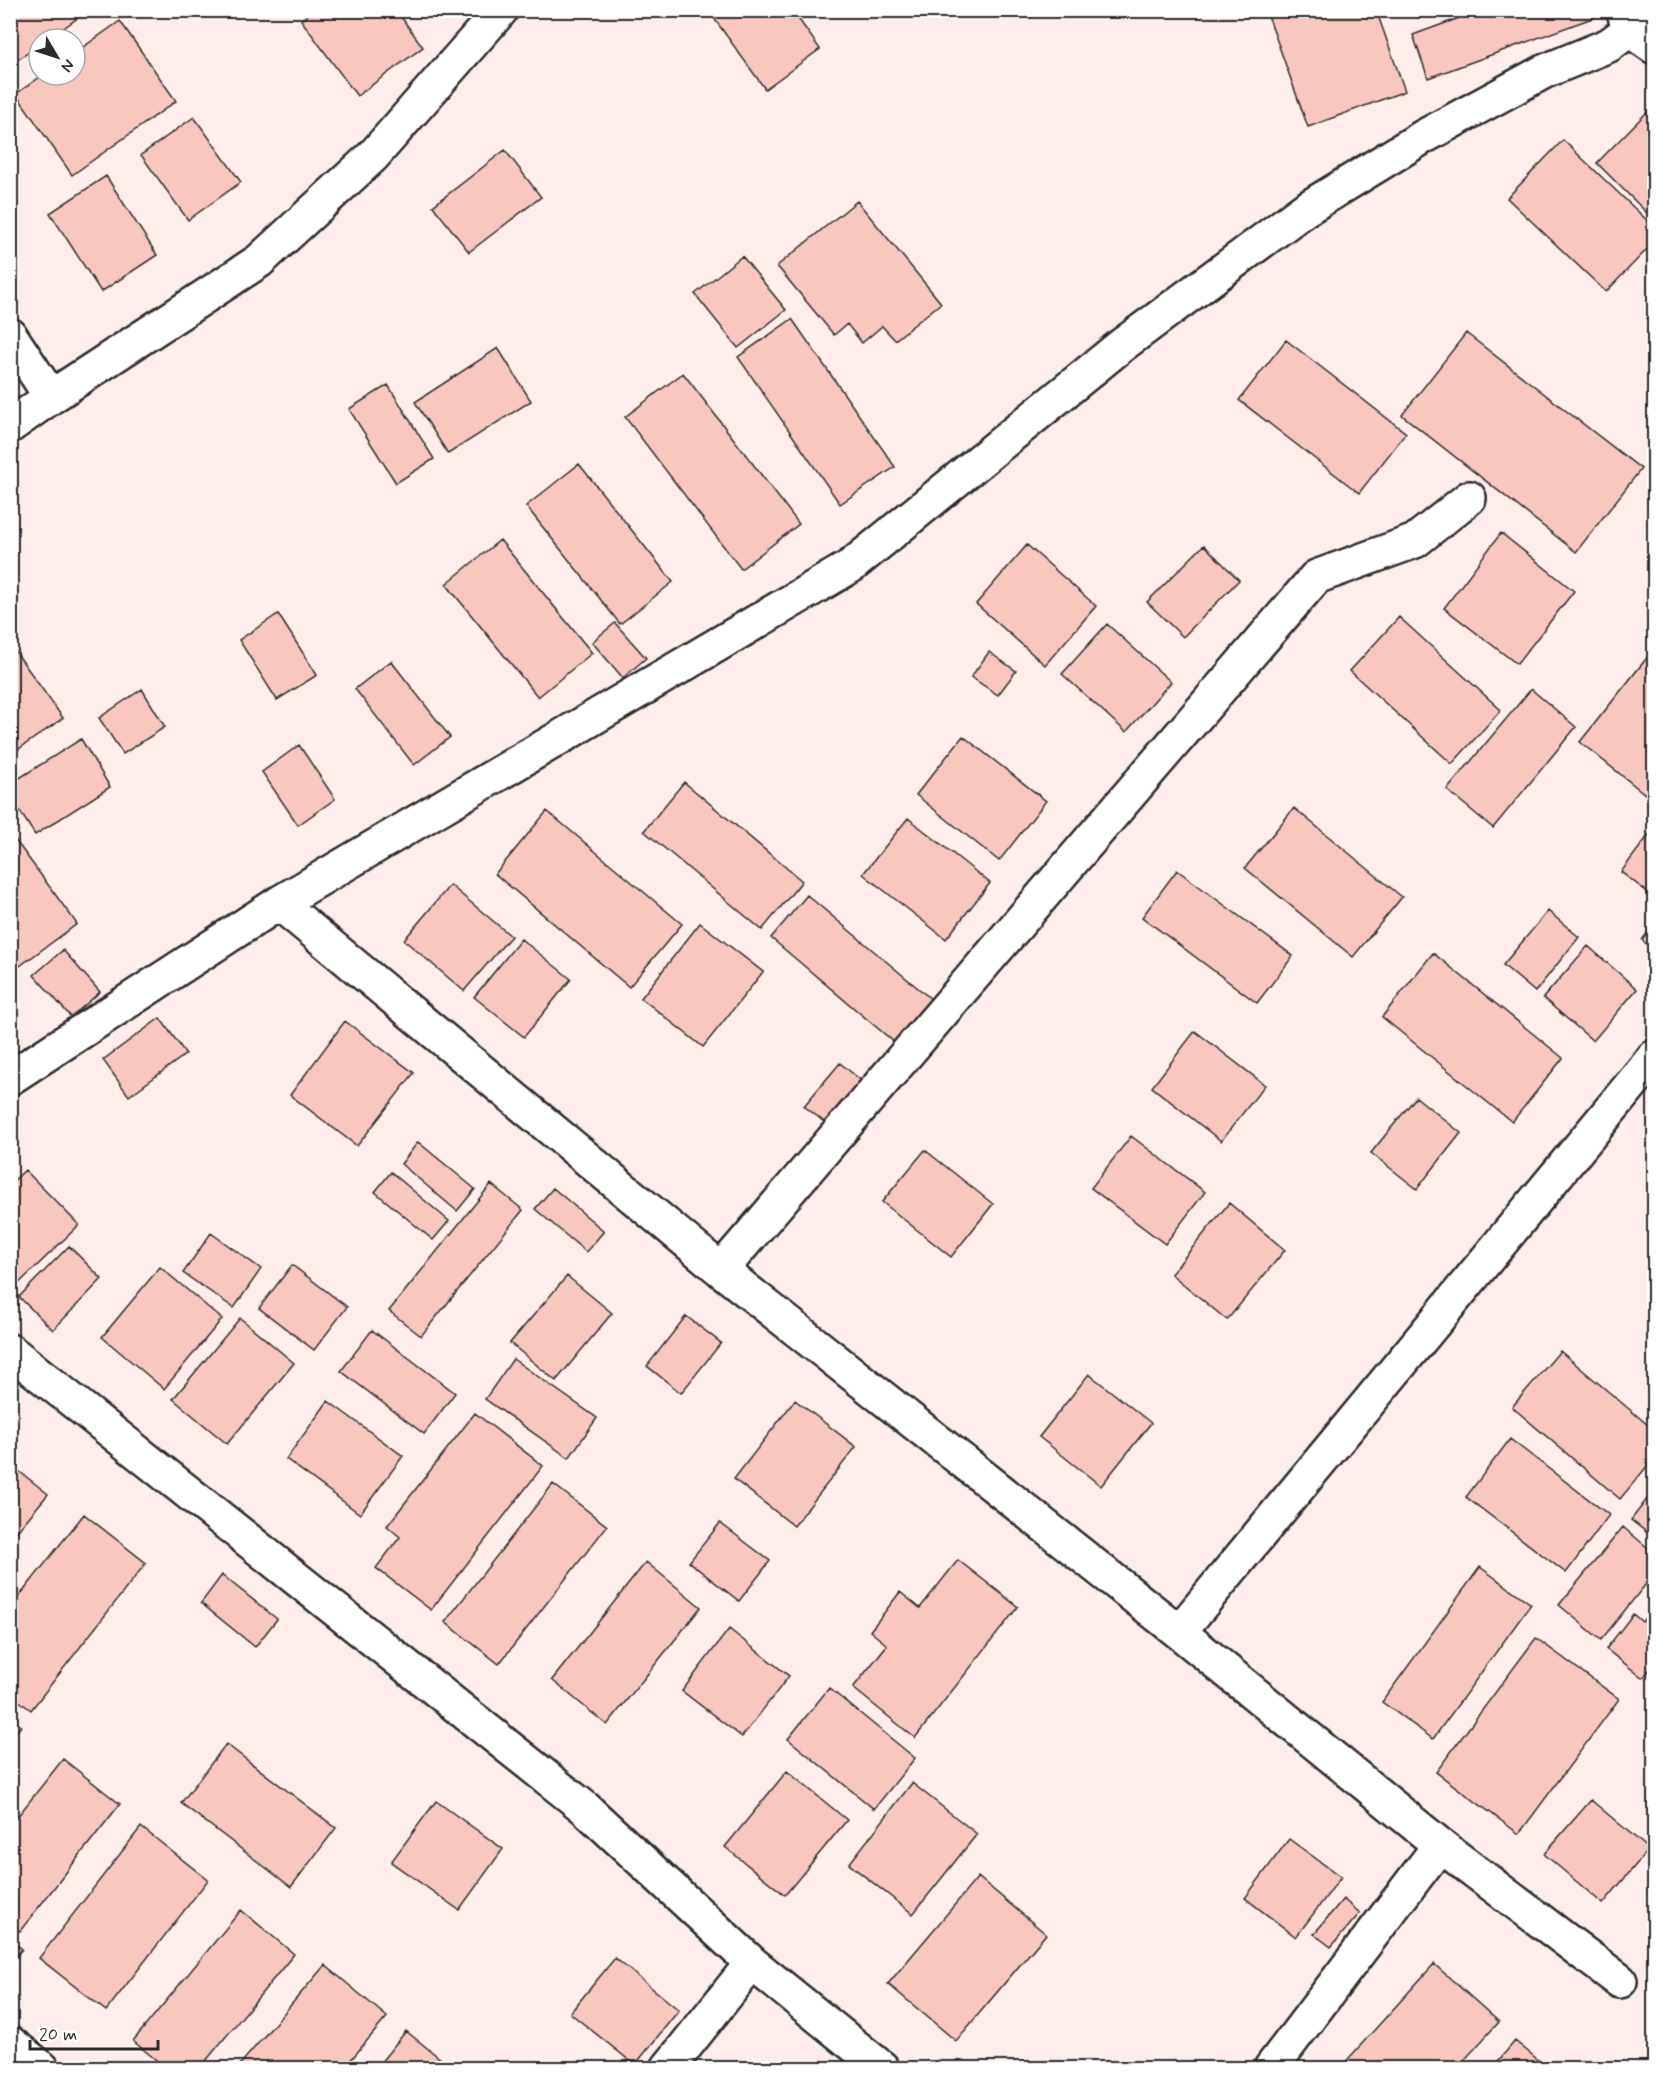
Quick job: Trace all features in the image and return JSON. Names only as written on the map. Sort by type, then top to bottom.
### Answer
[{"type":"street","points":[[10,426],[259,261],[373,156],[501,10]]},
{"type":"street","points":[[10,1078],[279,903],[851,566],[1122,345],[1304,210],[1423,137],[1543,72],[1609,45],[1640,25]]},
{"type":"street","points":[[10,334],[51,397]]},
{"type":"street","points":[[721,1270],[1316,577],[1415,541],[1469,498]]},
{"type":"street","points":[[279,903],[721,1270],[1179,1632],[1440,1845],[1620,1982]]},
{"type":"street","points":[[1179,1632],[1654,1057]]},
{"type":"street","points":[[10,1351],[585,1808],[752,1963],[882,2068]]},
{"type":"street","points":[[1271,2068],[1440,1845]]},
{"type":"street","points":[[668,2068],[752,1963]]},
{"type":"street","points":[[10,2043],[42,2068]]},
{"type":"building","points":[[10,10],[89,10],[65,27],[27,27],[27,53],[10,65]]},
{"type":"building","points":[[314,10],[396,10],[423,47],[357,96],[301,20]]},
{"type":"building","points":[[708,10],[792,10],[820,49],[765,89]]},
{"type":"building","points":[[1266,10],[1376,10],[1405,91],[1308,127]]},
{"type":"building","points":[[1481,10],[1605,10],[1606,13],[1428,78],[1413,35]]},
{"type":"building","points":[[120,21],[176,101],[72,175],[16,94],[27,86],[87,87],[87,44]]},
{"type":"building","points":[[1647,112],[1654,119],[1654,220],[1597,163]]},
{"type":"building","points":[[194,117],[241,182],[188,220],[141,155]]},
{"type":"building","points":[[1563,140],[1654,227],[1654,242],[1606,292],[1507,198]]},
{"type":"building","points":[[505,150],[541,197],[469,252],[433,206]]},
{"type":"building","points":[[106,176],[157,255],[101,292],[50,213]]},
{"type":"building","points":[[857,201],[941,303],[895,340],[882,326],[862,343],[847,324],[834,335],[777,266]]},
{"type":"building","points":[[742,256],[786,310],[738,348],[695,294]]},
{"type":"building","points":[[792,319],[895,467],[840,504],[738,357]]},
{"type":"building","points":[[1466,333],[1641,469],[1576,552],[1402,415]]},
{"type":"building","points":[[1286,340],[1406,433],[1359,493],[1239,400]]},
{"type":"building","points":[[498,348],[531,401],[448,454],[415,402]]},
{"type":"building","points":[[683,373],[799,524],[741,569],[625,417]]},
{"type":"building","points":[[388,385],[434,459],[396,483],[349,409]]},
{"type":"building","points":[[579,464],[673,582],[620,624],[526,506]]},
{"type":"building","points":[[1501,533],[1574,591],[1517,664],[1444,608]]},
{"type":"building","points":[[500,540],[592,653],[538,697],[446,584]]},
{"type":"building","points":[[1027,545],[1096,606],[1045,665],[976,604]]},
{"type":"building","points":[[1204,545],[1239,580],[1183,637],[1147,602]]},
{"type":"building","points":[[278,614],[317,675],[277,700],[239,640]]},
{"type":"building","points":[[1399,617],[1501,710],[1452,764],[1350,671]]},
{"type":"building","points":[[615,623],[646,658],[623,678],[592,642]]},
{"type":"building","points":[[1107,624],[1171,682],[1126,732],[1062,674]]},
{"type":"building","points":[[10,644],[63,718],[10,755]]},
{"type":"building","points":[[1654,649],[1654,782],[1645,794],[1580,742]]},
{"type":"building","points":[[989,652],[1016,671],[998,695],[971,677]]},
{"type":"building","points":[[391,661],[450,737],[414,765],[355,689]]},
{"type":"building","points":[[142,689],[165,727],[123,754],[99,718]]},
{"type":"building","points":[[1531,689],[1576,727],[1493,828],[1447,790]]},
{"type":"building","points":[[963,736],[1046,801],[999,861],[916,795]]},
{"type":"building","points":[[81,739],[110,787],[35,835],[10,796],[10,784]]},
{"type":"building","points":[[299,745],[335,799],[298,825],[262,772]]},
{"type":"building","points":[[684,782],[802,881],[762,930],[644,831]]},
{"type":"building","points":[[1294,808],[1402,897],[1353,957],[1245,868]]},
{"type":"building","points":[[547,811],[682,924],[629,987],[495,874]]},
{"type":"building","points":[[908,818],[990,883],[946,939],[863,874]]},
{"type":"building","points":[[1654,828],[1654,897],[1621,872]]},
{"type":"building","points":[[10,833],[77,924],[17,968],[10,959]]},
{"type":"building","points":[[1177,870],[1293,956],[1257,1003],[1142,917]]},
{"type":"building","points":[[450,885],[511,936],[464,991],[404,940]]},
{"type":"building","points":[[807,895],[931,999],[894,1042],[771,938]]},
{"type":"building","points":[[1548,911],[1579,937],[1535,992],[1503,965]]},
{"type":"building","points":[[700,923],[763,972],[703,1047],[641,998]]},
{"type":"building","points":[[1654,925],[1654,951],[1642,940]]},
{"type":"building","points":[[521,939],[571,979],[524,1037],[474,997]]},
{"type":"building","points":[[1588,946],[1637,989],[1593,1041],[1543,998]]},
{"type":"building","points":[[63,950],[100,992],[71,1017],[34,975]]},
{"type":"building","points":[[1433,953],[1563,1058],[1512,1122],[1382,1017]]},
{"type":"building","points":[[160,1018],[186,1054],[129,1096],[103,1060]]},
{"type":"building","points":[[345,1021],[414,1073],[357,1146],[290,1095]]},
{"type":"building","points":[[1195,1031],[1265,1085],[1221,1141],[1152,1087]]},
{"type":"building","points":[[840,1063],[863,1082],[828,1125],[804,1106]]},
{"type":"building","points":[[1416,1097],[1461,1133],[1417,1189],[1371,1153]]},
{"type":"building","points":[[1131,1136],[1205,1192],[1165,1244],[1091,1188]]},
{"type":"building","points":[[418,1142],[475,1189],[457,1211],[401,1164]]},
{"type":"building","points":[[925,1150],[993,1204],[951,1257],[882,1202]]},
{"type":"building","points":[[25,1170],[79,1225],[13,1289],[10,1286],[10,1184]]},
{"type":"building","points":[[391,1172],[449,1221],[433,1240],[375,1192]]},
{"type":"building","points":[[491,1184],[523,1210],[421,1336],[389,1311]]},
{"type":"building","points":[[553,1188],[604,1231],[586,1252],[535,1209]]},
{"type":"building","points":[[1229,1203],[1285,1250],[1227,1320],[1171,1274]]},
{"type":"building","points":[[211,1233],[261,1269],[234,1308],[183,1273]]},
{"type":"building","points":[[69,1246],[102,1279],[53,1330],[19,1297]]},
{"type":"building","points":[[292,1265],[347,1307],[314,1350],[259,1308]]},
{"type":"building","points":[[160,1267],[222,1319],[164,1389],[102,1337]]},
{"type":"building","points":[[567,1276],[612,1313],[556,1381],[510,1343]]},
{"type":"building","points":[[686,1316],[721,1343],[681,1393],[647,1366]]},
{"type":"building","points":[[240,1318],[294,1363],[227,1444],[173,1399]]},
{"type":"building","points":[[372,1330],[455,1393],[424,1434],[341,1371]]},
{"type":"building","points":[[1560,1351],[1654,1430],[1654,1458],[1620,1499],[1512,1407]]},
{"type":"building","points":[[513,1359],[597,1418],[569,1458],[485,1399]]},
{"type":"building","points":[[1089,1374],[1151,1423],[1101,1486],[1039,1437]]},
{"type":"building","points":[[795,1400],[856,1447],[794,1526],[734,1479]]},
{"type":"building","points":[[328,1401],[403,1456],[360,1514],[286,1459]]},
{"type":"building","points":[[475,1413],[543,1466],[431,1610],[376,1568],[400,1537],[387,1526]]},
{"type":"building","points":[[1510,1439],[1609,1515],[1566,1573],[1466,1497]]},
{"type":"building","points":[[10,1464],[48,1494],[10,1540]]},
{"type":"building","points":[[553,1484],[607,1526],[499,1664],[445,1622]]},
{"type":"building","points":[[1654,1490],[1654,1538],[1631,1520]]},
{"type":"building","points":[[84,1514],[146,1563],[31,1710],[10,1694],[10,1608]]},
{"type":"building","points":[[720,1523],[770,1561],[739,1601],[689,1562]]},
{"type":"building","points":[[1623,1527],[1654,1553],[1654,1574],[1601,1640],[1559,1605]]},
{"type":"building","points":[[958,1560],[1018,1607],[915,1738],[853,1688],[887,1645],[870,1631],[900,1592],[920,1608]]},
{"type":"building","points":[[646,1562],[701,1607],[607,1725],[552,1680]]},
{"type":"building","points":[[1480,1567],[1531,1604],[1433,1739],[1382,1702]]},
{"type":"building","points":[[222,1575],[277,1619],[255,1647],[201,1603]]},
{"type":"building","points":[[1654,1606],[1654,1664],[1643,1678],[1606,1649],[1633,1614],[1642,1622]]},
{"type":"building","points":[[729,1629],[789,1676],[742,1737],[682,1691]]},
{"type":"building","points":[[1536,1638],[1619,1699],[1519,1834],[1436,1772]]},
{"type":"building","points":[[829,1688],[915,1758],[874,1809],[788,1739]]},
{"type":"building","points":[[10,1717],[21,1726],[10,1740]]},
{"type":"building","points":[[226,1744],[336,1828],[291,1887],[181,1803]]},
{"type":"building","points":[[63,1759],[120,1804],[20,1931],[10,1924],[10,1826]]},
{"type":"building","points":[[787,1771],[847,1820],[785,1895],[725,1847]]},
{"type":"building","points":[[912,1783],[977,1834],[913,1914],[849,1864]]},
{"type":"building","points":[[1591,1800],[1649,1849],[1603,1904],[1544,1854]]},
{"type":"building","points":[[436,1801],[503,1849],[459,1910],[391,1862]]},
{"type":"building","points":[[141,1827],[208,1880],[106,2011],[39,1958]]},
{"type":"building","points":[[1289,1839],[1341,1877],[1296,1937],[1245,1898]]},
{"type":"building","points":[[978,1877],[1046,1934],[956,2041],[888,1984]]},
{"type":"building","points":[[1343,1899],[1360,1913],[1331,1947],[1314,1934]]},
{"type":"building","points":[[241,1910],[294,1954],[200,2068],[166,2068],[133,2041]]},
{"type":"building","points":[[10,1940],[22,1949],[10,1964]]},
{"type":"building","points":[[615,1958],[679,2010],[635,2065],[570,2013]]},
{"type":"building","points":[[1434,1964],[1499,2022],[1457,2068],[1340,2068]]},
{"type":"building","points":[[325,1965],[387,2017],[344,2068],[237,2068]]},
{"type":"building","points":[[406,2031],[452,2068],[376,2068]]},
{"type":"building","points":[[1515,2041],[1548,2068],[1492,2068]]}]
